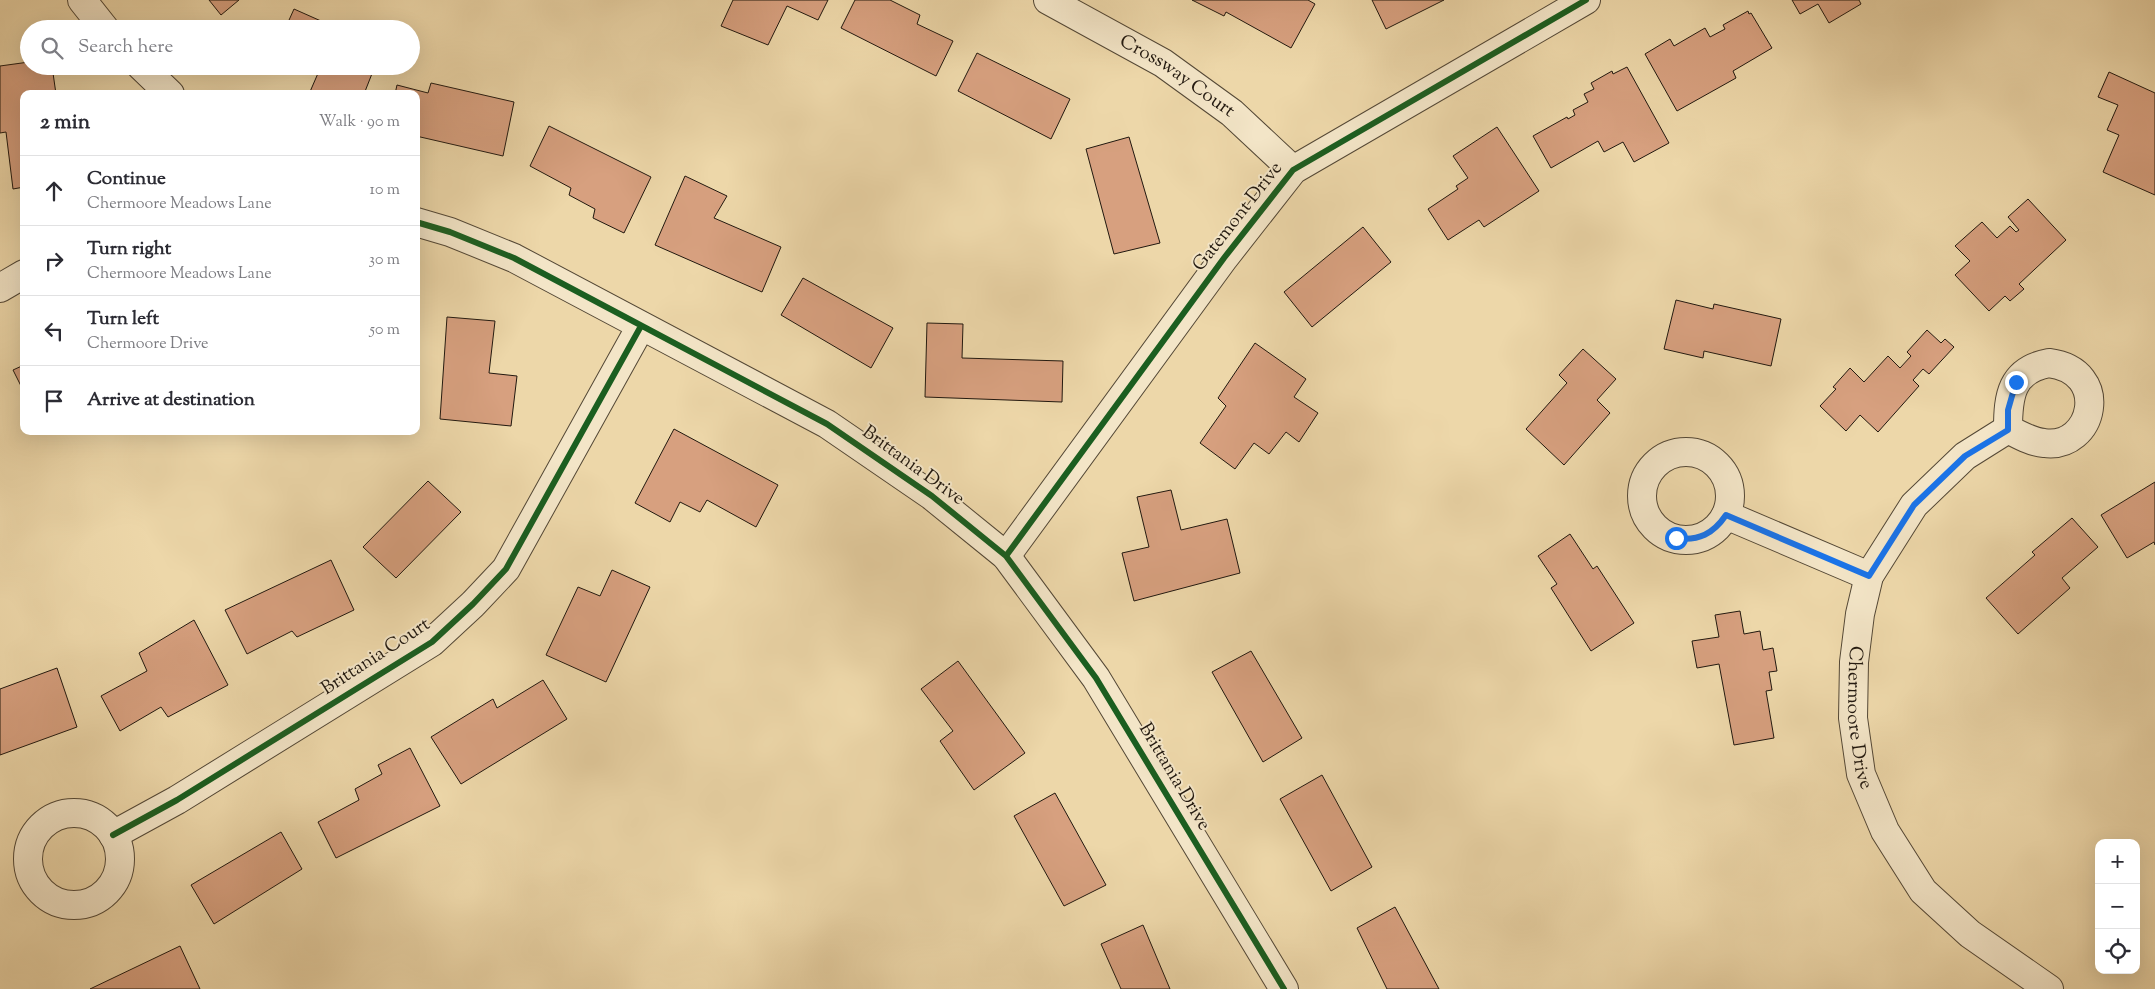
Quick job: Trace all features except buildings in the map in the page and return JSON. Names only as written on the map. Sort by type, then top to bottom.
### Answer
[{"type":"street","points":[[82,0],[98,20]]},
{"type":"street","name":"Crossway Court","points":[[1048,0],[1163,64],[1232,113],[1293,170]]},
{"type":"street","name":"Gatemont Drive","points":[[1006,556],[1224,258],[1293,170],[1586,0]]},
{"type":"street","points":[[150,75],[166,90]]},
{"type":"street","name":"Brittania Drive","points":[[420,223],[450,232],[514,258],[827,424],[932,496],[1006,556],[1096,678],[1284,989]]},
{"type":"street","points":[[0,288],[20,276]]},
{"type":"street","name":"Brittania Court","points":[[113,835],[177,800],[432,642],[473,604],[506,569],[641,326]]},
{"type":"street","name":"Chermoore Drive","points":[[2008,430],[1965,456],[1914,505],[1869,576],[1854,662],[1853,718],[1861,774],[1885,831],[1923,891],[1970,934],[2049,989]]},
{"type":"street","points":[[1726,515],[1869,576]]},
{"type":"cycle path","points":[[1006,556],[1224,258],[1293,170],[1586,0]]},
{"type":"cycle path","points":[[420,223],[450,232],[514,258],[827,424],[932,496],[1006,556],[1096,678],[1284,989]]},
{"type":"cycle path","points":[[113,835],[177,800],[432,642],[473,604],[506,569],[641,326]]},
{"type":"route","points":[[1676,538],[1690,540],[1705,536],[1717,527],[1726,515],[1869,576],[1914,505],[1965,456],[2008,430],[2010,395],[2016,382]]}]
